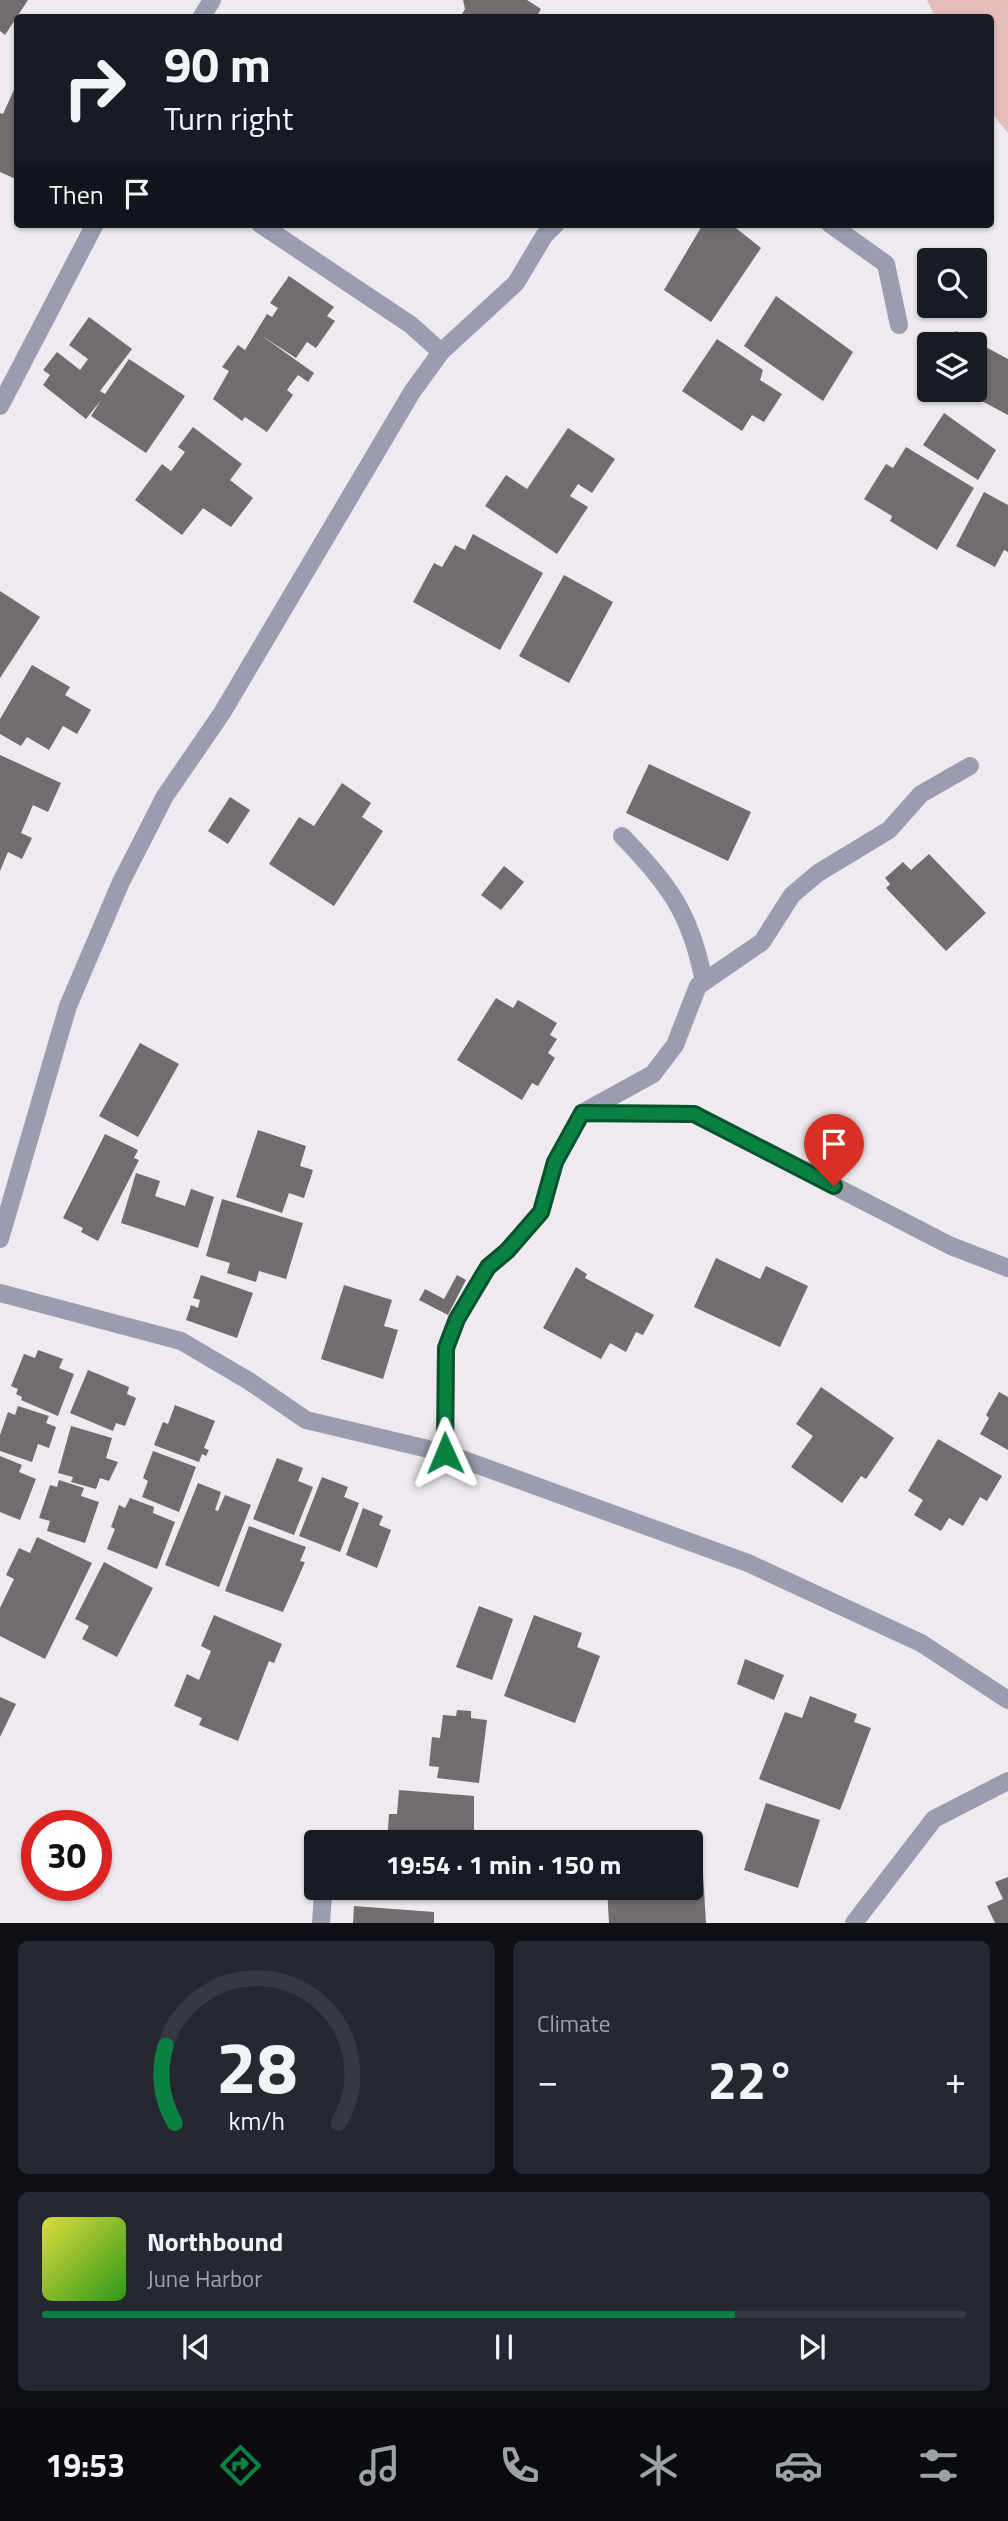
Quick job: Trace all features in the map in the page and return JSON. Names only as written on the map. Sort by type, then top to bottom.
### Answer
[{"type":"street","points":[[0,406],[93,228]]},
{"type":"street","points":[[266,228],[411,325],[440,352]]},
{"type":"street","points":[[0,1239],[68,1006],[121,882],[165,796],[222,713],[412,392],[440,352],[516,283],[544,236],[552,228]]},
{"type":"street","points":[[836,228],[886,264],[899,325]]},
{"type":"street","points":[[445,1453],[446,1348],[457,1319],[488,1267],[507,1251],[541,1212],[555,1162],[582,1113],[653,1074],[675,1045],[698,986],[762,942],[792,895],[818,873],[889,830],[921,794],[970,766]]},
{"type":"street","points":[[622,835],[662,877],[696,940],[704,982]]},
{"type":"street","points":[[582,1113],[694,1114],[951,1246],[1008,1268]]},
{"type":"street","points":[[0,1293],[181,1341],[249,1381],[306,1420],[445,1453],[748,1563],[921,1643],[1008,1700]]},
{"type":"street","points":[[854,1923],[934,1819],[1008,1781]]},
{"type":"street","points":[[321,1923],[323,1900]]},
{"type":"shaded area","points":[[927,0],[1008,0],[1008,133],[994,116],[994,14],[934,14]]},
{"type":"building","points":[[0,0],[28,0],[19,14],[14,14],[14,21],[5,35],[0,31]]},
{"type":"building","points":[[463,0],[527,0],[541,9],[538,14],[462,14],[465,9]]},
{"type":"building","points":[[14,90],[14,178],[0,172],[0,113],[3,114]]},
{"type":"building","points":[[701,228],[736,228],[761,248],[711,322],[664,290]]},
{"type":"building","points":[[289,276],[334,307],[327,316],[335,321],[316,348],[307,342],[296,358],[262,336],[314,373],[308,382],[298,375],[287,390],[293,395],[267,432],[245,417],[242,421],[213,399],[229,371],[222,367],[238,345],[245,350],[267,314],[272,317],[278,308],[270,303]]},
{"type":"building","points":[[776,296],[853,352],[823,401],[744,346]]},
{"type":"building","points":[[89,317],[132,349],[100,391],[105,394],[129,359],[185,396],[146,453],[91,416],[101,400],[86,419],[43,385],[50,375],[43,370],[57,352],[80,370],[88,359],[69,345]]},
{"type":"building","points":[[717,339],[763,370],[760,380],[782,394],[764,422],[752,415],[742,431],[682,391]]},
{"type":"building","points":[[987,348],[1008,359],[1008,415],[984,402],[987,402]]},
{"type":"building","points":[[944,413],[996,450],[978,480],[923,445]]},
{"type":"building","points":[[193,427],[242,464],[230,480],[253,498],[231,527],[203,508],[182,535],[135,500],[162,464],[171,471],[185,452],[178,447]]},
{"type":"building","points":[[568,428],[615,459],[592,493],[578,484],[570,496],[588,507],[557,554],[485,506],[506,475],[527,489]]},
{"type":"building","points":[[906,447],[974,488],[937,550],[890,521],[892,516],[864,499],[886,464],[893,468]]},
{"type":"building","points":[[984,492],[1008,505],[1008,552],[1004,550],[995,567],[956,546]]},
{"type":"building","points":[[473,534],[543,573],[500,650],[413,602],[434,563],[442,567],[455,545],[465,550]]},
{"type":"building","points":[[564,575],[613,602],[569,683],[519,656]]},
{"type":"building","points":[[0,591],[40,617],[0,678]]},
{"type":"building","points":[[32,665],[70,687],[65,695],[91,710],[77,734],[63,726],[49,750],[27,737],[21,746],[0,734],[0,719]]},
{"type":"building","points":[[0,755],[61,783],[48,812],[33,805],[21,833],[32,838],[22,859],[8,852],[0,871]]},
{"type":"building","points":[[649,764],[751,812],[728,861],[626,813]]},
{"type":"building","points":[[342,783],[371,803],[362,817],[383,831],[334,906],[269,864],[299,817],[314,826]]},
{"type":"building","points":[[230,797],[250,810],[228,844],[208,831]]},
{"type":"building","points":[[929,854],[986,913],[946,951],[886,888],[890,884],[885,878],[903,862],[911,870]]},
{"type":"building","points":[[504,866],[524,882],[501,910],[481,895]]},
{"type":"building","points":[[496,998],[513,1008],[518,1000],[557,1023],[550,1035],[557,1039],[548,1053],[555,1058],[538,1086],[532,1083],[522,1100],[457,1060]]},
{"type":"building","points":[[140,1043],[179,1064],[138,1137],[99,1116]]},
{"type":"building","points":[[258,1130],[306,1146],[300,1166],[313,1170],[304,1198],[289,1193],[282,1213],[236,1197]]},
{"type":"building","points":[[105,1134],[138,1150],[134,1158],[139,1160],[98,1241],[81,1232],[83,1228],[63,1218]]},
{"type":"building","points":[[136,1173],[160,1181],[155,1196],[185,1206],[191,1189],[214,1197],[198,1248],[121,1223]]},
{"type":"building","points":[[222,1199],[303,1223],[286,1279],[259,1271],[256,1282],[227,1273],[230,1263],[206,1256]]},
{"type":"building","points":[[716,1258],[760,1279],[766,1266],[808,1286],[780,1347],[694,1307]]},
{"type":"building","points":[[576,1267],[587,1274],[585,1278],[654,1315],[643,1335],[636,1332],[626,1352],[610,1343],[601,1359],[543,1328]]},
{"type":"building","points":[[201,1275],[253,1293],[237,1338],[186,1320],[191,1305],[198,1308],[200,1300],[193,1298]]},
{"type":"building","points":[[457,1275],[466,1280],[448,1315],[419,1300],[425,1289],[444,1299]]},
{"type":"building","points":[[344,1285],[392,1300],[384,1326],[398,1330],[383,1379],[321,1359]]},
{"type":"building","points":[[38,1350],[63,1359],[59,1368],[74,1374],[58,1416],[21,1400],[22,1397],[16,1394],[18,1389],[11,1386],[24,1354],[35,1358]]},
{"type":"building","points":[[88,1370],[129,1387],[127,1394],[136,1398],[125,1426],[116,1423],[113,1431],[70,1413]]},
{"type":"building","points":[[821,1387],[894,1438],[866,1479],[861,1476],[842,1503],[791,1467],[813,1436],[796,1424]]},
{"type":"building","points":[[999,1392],[1008,1397],[1008,1450],[980,1434],[989,1418],[986,1415]]},
{"type":"building","points":[[175,1405],[215,1421],[204,1448],[209,1450],[206,1456],[202,1454],[199,1462],[154,1445],[163,1422],[168,1424]]},
{"type":"building","points":[[18,1406],[49,1416],[46,1423],[56,1427],[49,1448],[38,1444],[32,1462],[0,1451],[0,1435],[8,1412],[15,1415]]},
{"type":"building","points":[[71,1426],[112,1438],[106,1458],[118,1462],[109,1481],[100,1478],[96,1489],[71,1482],[73,1477],[58,1473]]},
{"type":"building","points":[[938,1439],[1002,1476],[987,1501],[980,1497],[963,1526],[949,1518],[941,1531],[914,1515],[923,1500],[908,1491]]},
{"type":"building","points":[[153,1451],[196,1467],[179,1512],[142,1497],[148,1481],[143,1478]]},
{"type":"building","points":[[0,1456],[22,1465],[19,1472],[36,1479],[20,1520],[0,1512]]},
{"type":"building","points":[[277,1458],[303,1468],[298,1481],[313,1487],[294,1535],[253,1519]]},
{"type":"building","points":[[322,1477],[348,1487],[344,1497],[359,1503],[340,1552],[299,1536]]},
{"type":"building","points":[[59,1480],[84,1488],[81,1496],[99,1502],[85,1543],[47,1531],[50,1521],[39,1518],[50,1485],[57,1487]]},
{"type":"building","points":[[198,1483],[221,1492],[215,1510],[218,1511],[225,1495],[251,1505],[219,1587],[165,1565]]},
{"type":"building","points":[[130,1498],[154,1507],[153,1513],[175,1522],[157,1569],[107,1549],[115,1529],[111,1527],[119,1505],[125,1508]]},
{"type":"building","points":[[363,1508],[383,1516],[379,1525],[391,1530],[377,1568],[346,1555]]},
{"type":"building","points":[[249,1526],[306,1547],[300,1561],[305,1562],[283,1612],[225,1591]]},
{"type":"building","points":[[37,1537],[92,1563],[45,1659],[0,1636],[0,1608],[14,1579],[6,1575],[19,1548],[30,1553]]},
{"type":"building","points":[[104,1562],[153,1588],[117,1657],[82,1639],[89,1626],[75,1619]]},
{"type":"building","points":[[479,1606],[513,1619],[492,1680],[456,1667]]},
{"type":"building","points":[[214,1615],[282,1644],[274,1663],[269,1661],[238,1741],[199,1725],[202,1718],[174,1706],[187,1674],[199,1680],[211,1651],[201,1646]]},
{"type":"building","points":[[534,1615],[582,1633],[577,1647],[600,1656],[575,1723],[504,1696]]},
{"type":"building","points":[[745,1659],[784,1675],[774,1700],[737,1684]]},
{"type":"building","points":[[810,1696],[857,1714],[854,1722],[871,1728],[840,1810],[759,1779],[785,1712],[802,1718]]},
{"type":"building","points":[[0,1697],[16,1704],[0,1737]]},
{"type":"building","points":[[457,1710],[471,1711],[471,1718],[487,1720],[479,1783],[437,1778],[439,1767],[429,1766],[432,1737],[440,1738],[443,1715],[456,1716]]},
{"type":"building","points":[[399,1790],[474,1796],[474,1830],[388,1830],[389,1814],[397,1814]]},
{"type":"building","points":[[766,1803],[820,1820],[798,1888],[744,1870]]},
{"type":"building","points":[[703,1874],[706,1923],[609,1923],[608,1900],[703,1900]]},
{"type":"building","points":[[1008,1877],[1008,1923],[995,1923],[987,1906],[1003,1899],[995,1882]]},
{"type":"building","points":[[354,1906],[434,1912],[434,1923],[353,1923]]},
{"type":"route","points":[[445,1453],[446,1348],[457,1319],[488,1267],[507,1251],[541,1212],[555,1162],[582,1113],[694,1114],[834,1186]]}]
